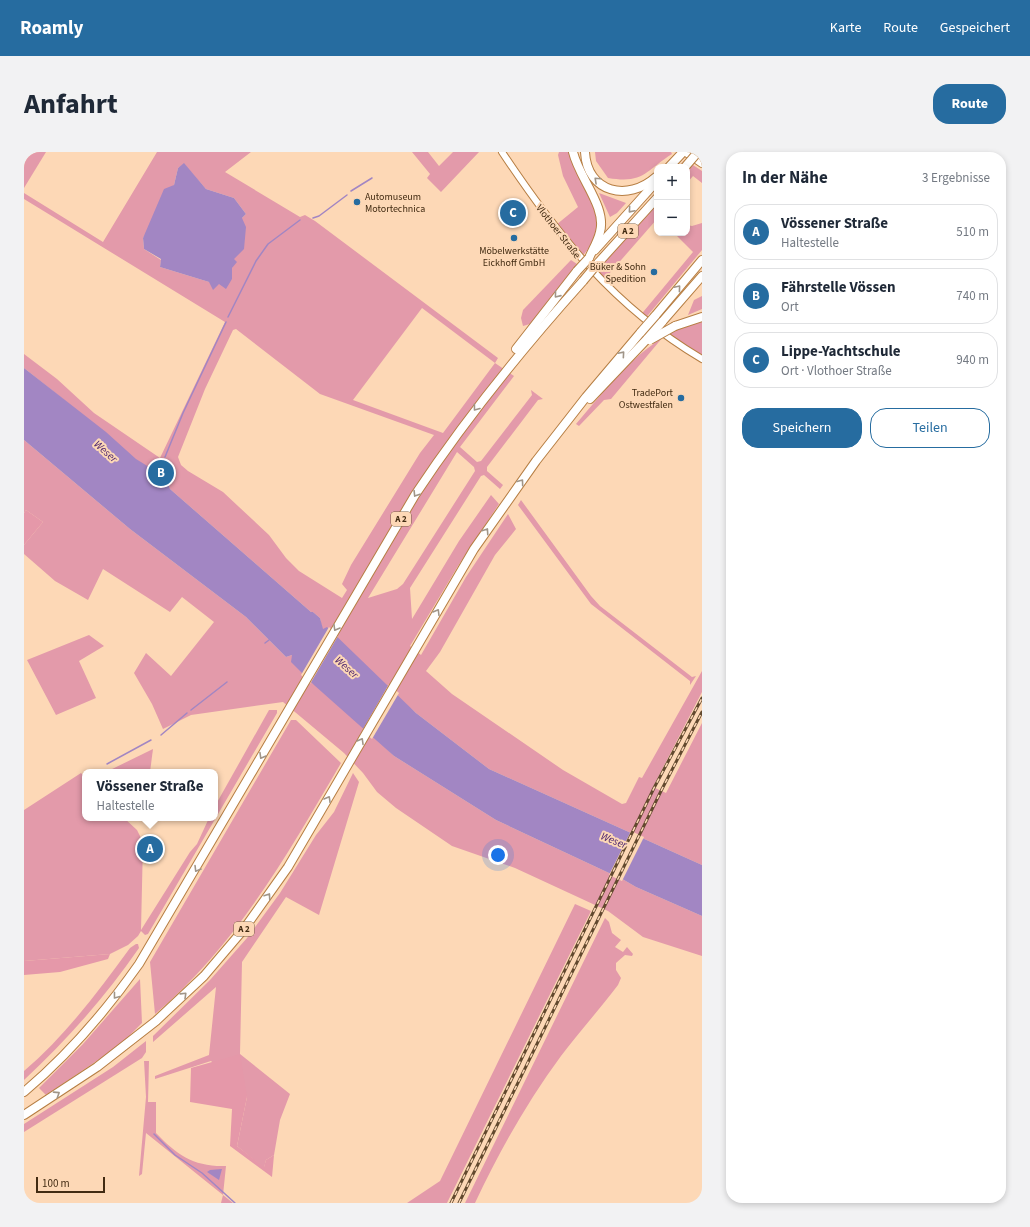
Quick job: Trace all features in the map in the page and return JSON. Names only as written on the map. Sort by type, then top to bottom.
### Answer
[{"type":"highway","points":[[573,152],[576,164],[600,212],[600,231],[589,258]]},
{"type":"highway","points":[[584,152],[589,172],[597,182],[607,188],[619,191],[630,190],[642,186],[654,178]]},
{"type":"highway","points":[[672,164],[684,152],[702,163]]},
{"type":"highway","points":[[694,152],[702,157]]},
{"type":"highway","points":[[688,164],[698,152]]},
{"type":"highway","points":[[541,322],[577,271],[654,184]]},
{"type":"highway","name":"A 2","points":[[24,1092],[88,1030],[150,949],[356,595],[438,461],[541,322],[583,281],[655,200]]},
{"type":"highway","points":[[606,378],[641,332],[702,260]]},
{"type":"highway","points":[[606,378],[631,357],[649,339],[702,276]]},
{"type":"highway","points":[[649,339],[674,326],[702,317]]},
{"type":"highway","name":"A 2","points":[[24,1115],[97,1067],[141,1034],[204,976],[252,918],[288,867],[474,549],[498,513],[569,418],[606,378]]},
{"type":"main road","name":"Vlothoer Straße","points":[[502,152],[561,235],[603,282],[667,336],[702,360]]},
{"type":"shaded area","points":[[24,152],[46,152],[24,188]]},
{"type":"shaded area","points":[[157,152],[251,152],[225,172],[300,217],[305,215],[315,221],[498,358],[495,363],[514,376],[460,447],[477,462],[481,461],[532,395],[531,390],[543,399],[538,400],[487,467],[487,471],[503,485],[500,489],[484,475],[481,476],[410,588],[412,619],[459,541],[491,495],[499,504],[458,566],[410,646],[421,655],[466,577],[508,514],[516,529],[495,555],[440,652],[426,671],[452,694],[563,770],[622,804],[626,803],[639,777],[642,778],[702,671],[702,692],[653,787],[666,793],[702,723],[702,865],[489,769],[416,713],[322,629],[320,618],[311,612],[170,489],[159,474],[139,462],[24,368],[24,354],[57,379],[94,413],[160,458],[225,322],[24,199],[24,193],[103,242]],"holes":[[[184,164],[206,189],[234,198],[246,214],[242,218],[232,268],[232,279],[219,284],[160,267],[161,260],[144,249],[143,238],[174,185],[178,168]],[[422,308],[495,363],[443,433],[353,400]],[[236,329],[320,394],[434,435],[420,453],[351,565],[342,584],[347,590],[342,598],[299,571],[286,558],[269,535],[223,492],[188,471],[181,465],[178,457],[205,389],[233,330]],[[457,452],[474,467],[475,471],[403,584],[397,589],[368,598]]]},
{"type":"shaded area","points":[[412,152],[428,152],[439,166],[453,152],[479,152],[441,192],[427,178],[430,174]]},
{"type":"shaded area","points":[[559,152],[569,152],[572,163],[593,206],[596,217],[597,227],[595,238],[583,256],[556,225],[578,207],[563,176],[558,155]]},
{"type":"shaded area","points":[[595,152],[671,152],[672,154],[658,164],[654,164],[654,167],[643,175],[637,178],[629,179],[608,178],[596,161]]},
{"type":"shaded area","points":[[693,165],[702,171],[702,183],[693,176],[690,180],[690,168]]},
{"type":"shaded area","points":[[599,193],[626,203],[617,213],[610,217]]},
{"type":"shaded area","points":[[654,207],[654,222],[601,283],[594,274]]},
{"type":"shaded area","points":[[702,223],[702,250],[644,320],[639,317],[693,252],[677,236],[690,236],[690,226]]},
{"type":"shaded area","points":[[571,260],[577,264],[530,324],[523,326],[521,318],[523,310]]},
{"type":"shaded area","points":[[702,296],[702,309],[688,315],[694,300]]},
{"type":"shaded area","points":[[702,322],[702,363],[663,337],[682,328]]},
{"type":"shaded area","points":[[662,338],[611,399],[604,400],[579,426],[576,424],[602,393],[632,362],[647,348]]},
{"type":"shaded area","points":[[24,440],[130,529],[246,617],[286,657],[292,655],[394,756],[496,820],[636,887],[702,916],[702,956],[643,937],[608,911],[515,868],[452,846],[396,808],[377,792],[363,773],[344,753],[283,702],[191,715],[163,729],[152,704],[134,673],[146,653],[171,676],[214,622],[182,597],[170,612],[103,569],[88,600],[55,581],[24,554],[24,545],[43,522],[26,510],[24,513]]},
{"type":"shaded area","points":[[521,500],[591,596],[600,606],[692,677],[696,676],[690,685],[690,681],[591,604],[518,505]]},
{"type":"shaded area","points":[[26,510],[43,522],[24,545],[24,513]]},
{"type":"shaded area","points":[[89,635],[104,646],[79,661],[96,698],[56,715],[27,660]]},
{"type":"shaded area","points":[[269,710],[277,710],[277,713],[218,814],[218,801]]},
{"type":"shaded area","points":[[291,720],[296,720],[341,763],[281,864],[236,928],[211,959],[155,1014],[150,962]]},
{"type":"shaded area","points":[[153,749],[150,769],[112,769]]},
{"type":"shaded area","points":[[81,773],[82,821],[127,821],[137,830],[143,842],[141,930],[190,852],[197,844],[208,821],[214,821],[148,934],[145,935],[141,931],[138,936],[128,945],[110,954],[24,961],[24,810]]},
{"type":"shaded area","points":[[353,773],[359,782],[319,915],[286,897],[242,962],[240,1054],[290,1094],[280,1120],[274,1155],[266,1160],[264,1168],[237,1146],[247,1097],[211,1061],[155,1079],[155,1076],[209,1055],[216,987],[153,1042],[153,1036],[210,980],[247,938],[280,893],[316,835],[334,812]]},
{"type":"shaded area","points":[[575,904],[591,911],[447,1203],[407,1203],[440,1181]]},
{"type":"shaded area","points":[[605,918],[609,922],[612,933],[621,940],[615,947],[623,952],[627,947],[633,954],[632,956],[625,955],[616,963],[616,970],[621,978],[618,985],[561,1056],[525,1109],[475,1203],[465,1203]]},
{"type":"shaded area","points":[[138,944],[139,948],[99,1000],[71,1033],[24,1080],[24,1071],[67,1028],[93,997],[130,948]]},
{"type":"shaded area","points":[[110,954],[108,959],[60,972],[24,975],[24,961]]},
{"type":"shaded area","points":[[140,979],[142,1023],[119,1046],[46,1095],[39,1088],[83,1044]]},
{"type":"shaded area","points":[[146,1041],[146,1052],[142,1058],[24,1132],[24,1124],[113,1067]]},
{"type":"shaded area","points":[[240,1054],[247,1097],[237,1146],[264,1167],[266,1160],[274,1155],[272,1177],[230,1146],[232,1109],[190,1102],[191,1068]]},
{"type":"shaded area","points":[[144,1061],[149,1061],[148,1102],[156,1102],[156,1133],[171,1148],[195,1162],[215,1166],[226,1166],[223,1195],[146,1133],[142,1174],[139,1176],[146,1097]]},
{"type":"shaded area","points":[[223,1195],[233,1203],[221,1203]]},
{"type":"water","points":[[184,163],[206,189],[234,198],[246,214],[242,218],[246,227],[244,249],[234,259],[237,262],[232,268],[232,279],[226,289],[219,284],[213,290],[209,282],[160,267],[161,259],[144,249],[143,238],[164,189],[174,185],[178,168]]},
{"type":"water","name":"Weser","points":[[24,368],[106,432],[136,459],[162,475],[163,478],[166,479],[170,489],[311,612],[320,618],[323,629],[327,627],[416,713],[489,769],[702,865],[702,916],[636,887],[496,820],[394,756],[314,685],[291,662],[292,655],[286,657],[246,617],[130,529],[24,440]]},
{"type":"water","points":[[222,1169],[219,1180],[207,1172],[210,1170]]},
{"type":"pier","points":[[329,627],[338,636],[310,684],[301,675]]},
{"type":"pier","points":[[389,684],[399,693],[372,739],[362,731]]},
{"type":"pier","points":[[631,831],[644,837],[622,881],[609,875]]},
{"type":"waterway","points":[[351,191],[372,178]]},
{"type":"waterway","points":[[313,218],[319,216],[347,195]]},
{"type":"waterway","points":[[228,317],[256,261],[268,244],[300,220]]},
{"type":"waterway","points":[[165,457],[183,413],[226,322]]},
{"type":"waterway","points":[[166,479],[172,465]]},
{"type":"waterway","points":[[265,643],[269,640]]},
{"type":"waterway","points":[[191,710],[227,682]]},
{"type":"waterway","points":[[161,735],[187,713]]},
{"type":"waterway","points":[[107,764],[151,740]]},
{"type":"waterway","points":[[154,1134],[175,1155],[202,1173],[235,1203]]},
{"type":"railway","points":[[451,1203],[654,788],[702,698]]},
{"type":"railway","points":[[459,1203],[661,791],[702,712]]},
{"type":"place","name":"Automuseum Motortechnica","points":[[357,202]]},
{"type":"place","name":"Lippe-Yachtschule","points":[[513,213]]},
{"type":"place","name":"Möbelwerkstätte Eickhoff GmbH","points":[[514,238]]},
{"type":"place","name":"Büker & Sohn Spedition","points":[[654,272]]},
{"type":"place","name":"TradePort Ostwestfalen","points":[[681,398]]},
{"type":"place","name":"Fährstelle Vössen","points":[[161,473]]},
{"type":"place","name":"Vössener Straße","points":[[150,849]]}]
